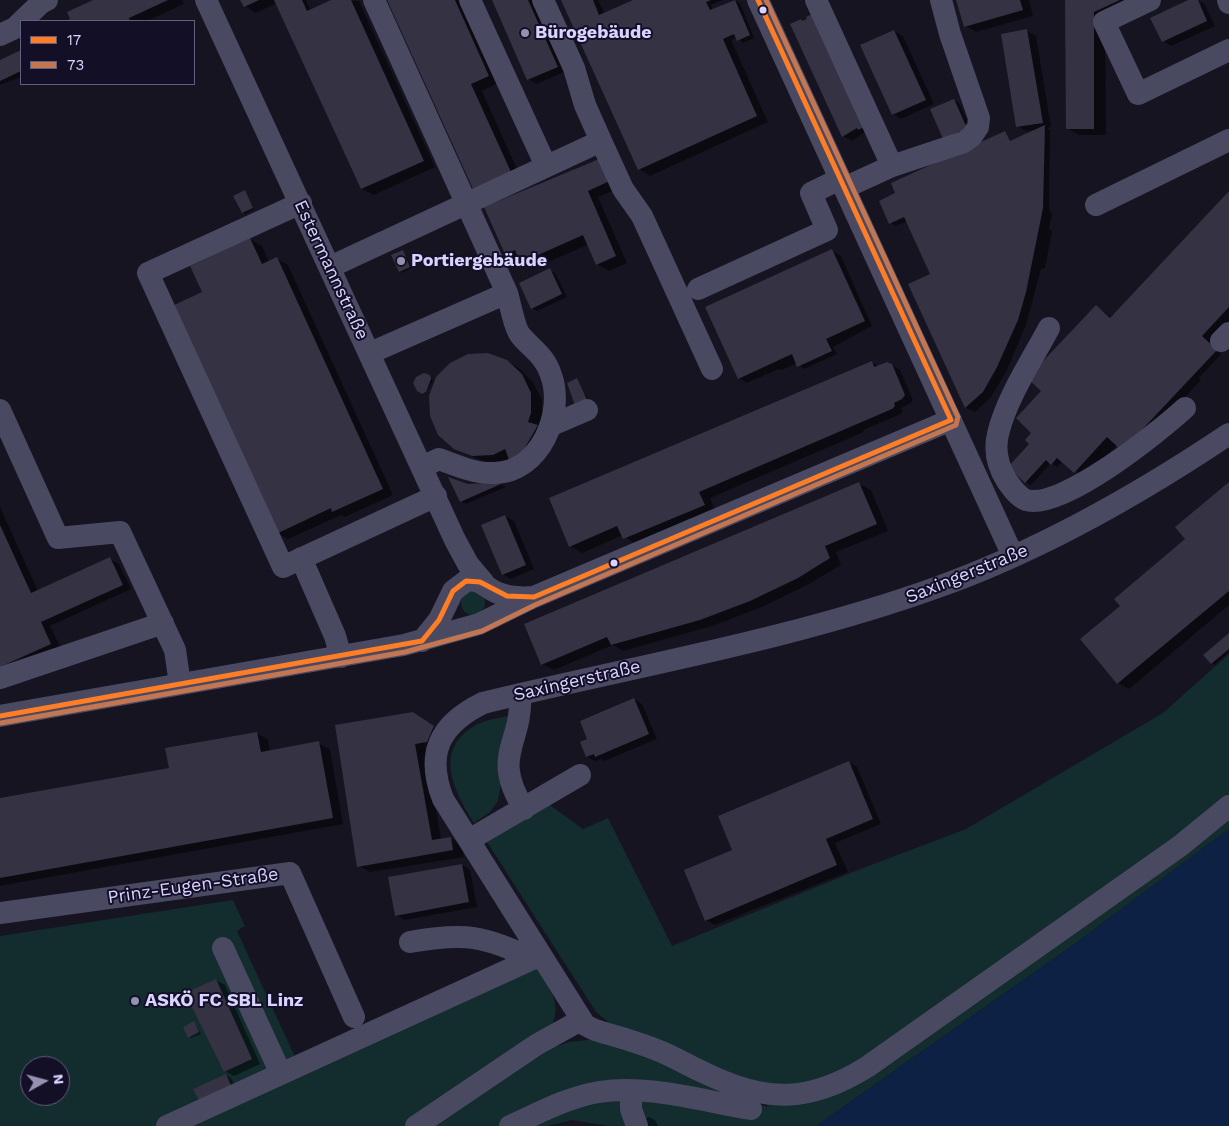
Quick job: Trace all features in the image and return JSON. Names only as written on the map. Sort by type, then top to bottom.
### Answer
[{"type":"street","points":[[0,35],[15,28],[22,15],[47,0]]},
{"type":"street","name":"Estermannstraße","points":[[206,0],[456,540],[468,564],[487,585]]},
{"type":"street","points":[[374,0],[507,293],[520,336],[532,345],[544,359],[552,375],[556,407],[552,425],[539,448],[522,464],[496,474],[471,470],[439,460],[422,467]]},
{"type":"street","points":[[470,0],[546,166]]},
{"type":"street","points":[[543,0],[574,68],[585,105],[623,189],[642,216],[712,369]]},
{"type":"street","points":[[758,0],[1013,556]]},
{"type":"street","points":[[698,289],[827,230],[811,193],[964,142],[972,136],[978,127],[977,108],[956,50],[941,0]]},
{"type":"street","points":[[1150,0],[1104,22],[1138,94],[1229,50]]},
{"type":"street","points":[[818,1],[892,166]]},
{"type":"street","points":[[330,267],[601,140]]},
{"type":"street","points":[[1096,205],[1229,140]]},
{"type":"street","points":[[301,203],[148,274],[282,567],[436,496]]},
{"type":"street","points":[[370,353],[507,293]]},
{"type":"street","points":[[1026,500],[1013,490],[1002,473],[996,453],[998,435],[1005,414],[1049,328]]},
{"type":"street","points":[[995,517],[1026,500],[1039,500],[1052,496],[1121,460],[1154,436],[1185,408]]},
{"type":"street","points":[[0,410],[58,538],[120,532],[175,650],[180,684]]},
{"type":"street","points":[[552,425],[587,410]]},
{"type":"street","points":[[0,716],[422,641],[482,622],[534,597],[951,420]]},
{"type":"street","name":"Saxingerstraße","points":[[750,1109],[714,1078],[661,1052],[595,1030],[581,1020],[538,957],[439,788],[435,767],[440,741],[452,722],[470,709],[483,703],[828,622],[940,587],[1013,556],[1130,497],[1229,434]]},
{"type":"street","name":"Estermannstraße","points":[[422,641],[439,620],[452,594],[458,568],[456,540]]},
{"type":"street","points":[[301,558],[336,636],[340,657]]},
{"type":"street","points":[[487,585],[494,598],[494,607],[482,622],[466,624],[456,617],[450,607],[452,594],[466,581],[476,580],[487,585],[510,597],[534,597]]},
{"type":"street","points":[[0,678],[163,623]]},
{"type":"street","points":[[520,694],[521,716],[509,750],[508,772],[511,786],[524,808]]},
{"type":"street","points":[[469,840],[580,775]]},
{"type":"street","points":[[510,1126],[564,1102],[606,1091],[631,1091],[750,1109],[784,1096],[806,1094],[821,1090],[851,1077],[1180,846],[1229,806]]},
{"type":"street","name":"Prinz-Eugen-Straße","points":[[0,913],[290,873],[354,1017]]},
{"type":"street","points":[[410,942],[436,938],[477,937],[538,957]]},
{"type":"street","points":[[223,948],[280,1074]]},
{"type":"street","points":[[167,1126],[538,957]]},
{"type":"street","points":[[416,1126],[536,1045],[581,1020]]},
{"type":"street","points":[[631,1091],[631,1109],[637,1126]]},
{"type":"green space","points":[[473,591],[478,592],[484,598],[484,608],[478,614],[473,615],[468,614],[462,608],[461,603],[462,598],[468,592]]},
{"type":"green space","points":[[1229,654],[1229,829],[1076,943],[816,1126],[609,1126],[572,1120],[547,1126],[427,1126],[542,1051],[569,1042],[588,1040],[630,1045],[736,1097],[767,1107],[767,1088],[618,1030],[596,1012],[487,842],[547,803],[583,829],[608,818],[672,946],[858,870],[966,829],[1163,713]]},
{"type":"green space","points":[[513,715],[498,801],[490,812],[474,823],[454,785],[451,759],[454,746],[462,735],[476,725]]},
{"type":"green space","name":"ASKÖ FC SBL Linz","points":[[233,900],[245,926],[237,931],[302,1072],[535,965],[549,987],[555,1001],[555,1017],[552,1025],[405,1126],[0,1126],[0,936]]},
{"type":"water","points":[[1229,829],[1229,1126],[816,1126],[1076,943]]},
{"type":"building","points":[[93,0],[168,0],[129,18],[130,20],[68,20],[70,19],[67,12]]},
{"type":"building","points":[[240,0],[259,0],[244,7]]},
{"type":"building","points":[[274,0],[302,0],[307,11],[331,0],[351,0],[424,161],[361,189]]},
{"type":"building","points":[[387,0],[455,0],[489,76],[471,84],[511,172],[473,189]]},
{"type":"building","name":"Bürogebäude","points":[[492,0],[528,0],[558,67],[527,80]]},
{"type":"building","points":[[561,0],[593,0],[599,15],[633,0],[711,0],[706,2],[710,10],[735,0],[750,35],[737,41],[734,34],[723,39],[757,116],[638,170]]},
{"type":"building","points":[[956,0],[1020,0],[1023,10],[964,27]]},
{"type":"building","points":[[1065,0],[1120,0],[1094,12],[1094,129],[1066,129]]},
{"type":"building","points":[[1188,0],[1198,0],[1207,21],[1162,42],[1150,18]]},
{"type":"building","points":[[816,12],[869,125],[858,130],[857,128],[842,137],[790,24],[801,19],[802,21],[807,19],[806,17]]},
{"type":"building","points":[[1027,29],[1043,123],[1016,127],[1001,34]]},
{"type":"building","points":[[894,30],[926,100],[892,115],[860,45]]},
{"type":"building","points":[[20,50],[20,71],[0,81],[0,60]]},
{"type":"building","points":[[954,99],[967,128],[943,139],[930,109]]},
{"type":"building","points":[[1045,125],[1043,208],[1026,292],[1018,320],[997,367],[983,392],[965,408],[908,284],[930,274],[904,217],[889,224],[879,201],[895,193],[891,183],[1005,131],[1010,141]]},
{"type":"building","points":[[604,157],[614,179],[588,191],[616,256],[596,265],[583,235],[520,263],[515,250],[505,254],[484,207]]},
{"type":"building","points":[[245,190],[253,208],[242,213],[233,196]]},
{"type":"building","points":[[1229,191],[1229,307],[1202,336],[1217,350],[1122,451],[1107,437],[1074,473],[1057,458],[1051,465],[1046,460],[1025,483],[1008,467],[1029,444],[1025,440],[1031,433],[1016,418],[1041,391],[1027,378],[1096,305],[1110,318]]},
{"type":"building","points":[[250,238],[262,264],[277,257],[383,489],[332,512],[331,508],[276,534],[172,306],[202,292],[190,266]]},
{"type":"building","points":[[832,249],[865,321],[826,339],[832,351],[797,367],[792,354],[738,379],[705,307]]},
{"type":"building","name":"Portiergebäude","points":[[403,250],[410,267],[399,272],[391,255]]},
{"type":"building","points":[[550,268],[562,294],[531,309],[519,283]]},
{"type":"building","points":[[488,353],[507,360],[522,374],[531,393],[531,413],[528,422],[538,425],[519,458],[510,462],[505,449],[493,455],[472,456],[454,449],[438,435],[430,416],[429,396],[436,377],[450,363],[468,354]]},
{"type":"building","points":[[872,361],[874,367],[887,362],[892,364],[905,395],[894,403],[895,406],[892,409],[699,492],[705,505],[623,539],[617,526],[569,547],[549,498]]},
{"type":"building","points":[[424,373],[430,375],[431,379],[426,392],[422,394],[417,391],[413,383],[416,377]]},
{"type":"building","points":[[577,378],[588,402],[576,408],[567,383]]},
{"type":"building","points":[[448,477],[468,484],[500,482],[501,484],[460,502]]},
{"type":"building","points":[[859,482],[877,524],[825,546],[830,558],[798,578],[750,601],[700,620],[611,645],[607,637],[541,665],[524,624]]},
{"type":"building","points":[[1229,482],[1229,591],[1117,684],[1080,639],[1120,606],[1114,599],[1185,539],[1175,527]]},
{"type":"building","points":[[505,515],[526,565],[502,575],[481,525]]},
{"type":"building","points":[[0,525],[31,593],[110,557],[123,585],[41,622],[51,644],[0,667]]},
{"type":"building","points":[[1229,633],[1229,649],[1211,664],[1203,655]]},
{"type":"building","points":[[634,698],[649,734],[595,757],[594,754],[586,757],[580,742],[587,739],[580,721]]},
{"type":"building","points":[[413,712],[434,726],[427,742],[415,744],[432,840],[451,837],[453,850],[357,867],[335,725]]},
{"type":"building","points":[[257,732],[261,752],[319,741],[333,818],[0,878],[0,798],[169,768],[165,748]]},
{"type":"building","points":[[849,761],[873,819],[826,839],[837,865],[705,921],[684,870],[732,850],[718,816]]},
{"type":"building","points":[[462,864],[469,902],[395,916],[388,877]]},
{"type":"building","points":[[216,979],[252,1059],[224,1072],[185,993]]},
{"type":"building","points":[[194,1021],[199,1032],[188,1038],[183,1027]]},
{"type":"building","points":[[226,1074],[233,1090],[201,1105],[193,1089]]},
{"type":"transit line","name":"17","points":[[758,0],[951,420]]},
{"type":"transit line","name":"73","points":[[1,723],[405,652],[482,631],[537,604],[956,425],[958,417],[766,0]]},
{"type":"transit line","name":"17","points":[[0,716],[422,641],[439,620],[453,591],[466,581],[480,582],[507,596],[534,597],[951,420]]},
{"type":"place","name":"Bürogebäude","points":[[525,33]]},
{"type":"place","name":"Portiergebäude","points":[[401,261]]},
{"type":"place","name":"ASKÖ FC SBL Linz","points":[[135,1001]]}]
